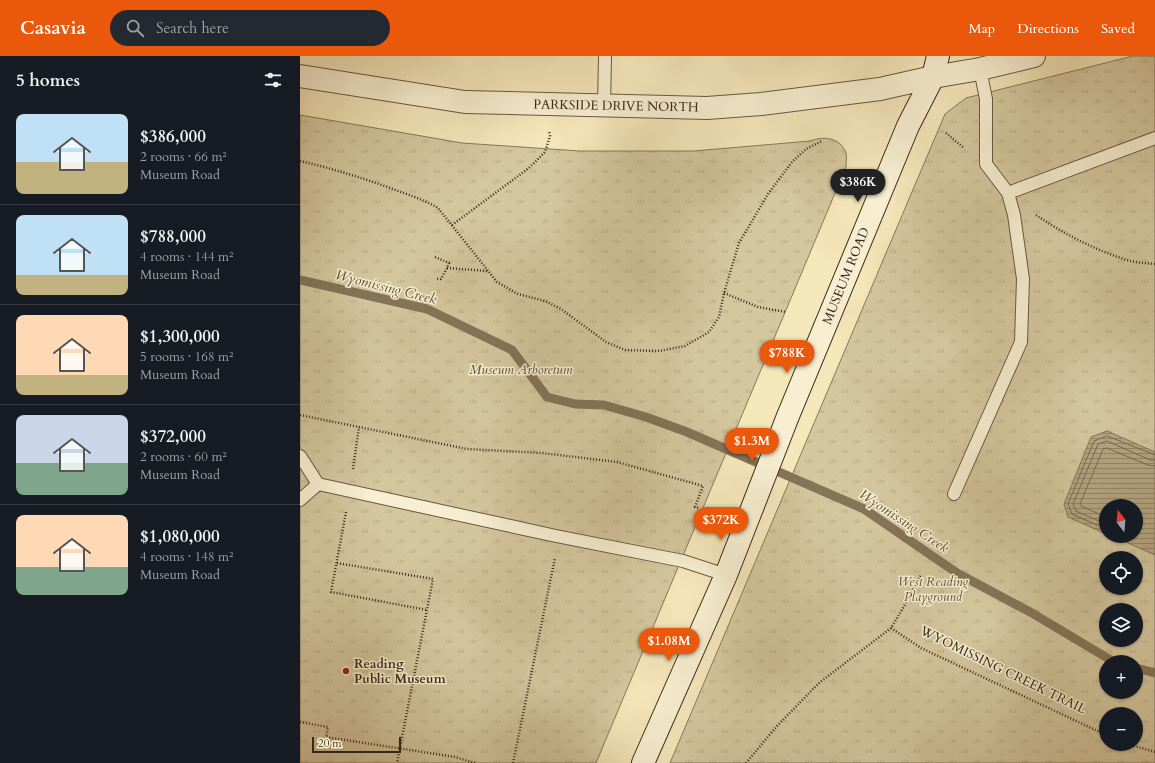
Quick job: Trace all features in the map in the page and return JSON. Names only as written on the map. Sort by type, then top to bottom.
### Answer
[{"type":"main road","name":"MUSEUM ROAD","points":[[642,763],[726,575],[788,416],[908,126],[933,77],[938,56]]},
{"type":"main road","name":"PARKSIDE DRIVE NORTH","points":[[300,76],[465,102],[707,108],[761,104],[880,89],[933,77],[980,69],[1034,56]]},
{"type":"lane","points":[[604,106],[605,56]]},
{"type":"lane","points":[[954,494],[1022,342],[1023,279],[1014,215],[1008,194],[986,164],[986,99],[980,69]]},
{"type":"lane","points":[[1008,194],[1155,138]]},
{"type":"lane","points":[[300,456],[318,484],[556,536],[683,561],[726,575]]},
{"type":"lane","points":[[300,500],[318,484]]},
{"type":"path","points":[[452,225],[529,168],[545,152],[550,136],[548,104]]},
{"type":"path","points":[[300,161],[352,175],[426,200],[438,208],[497,282],[518,294],[545,301],[561,309],[606,342],[624,350],[659,351],[685,346],[709,332],[718,317],[739,243],[768,194],[792,162],[806,149],[822,141]]},
{"type":"path","points":[[1008,194],[1037,216],[1092,247],[1129,261],[1155,264]]},
{"type":"path","points":[[435,257],[449,263],[441,279],[436,279]]},
{"type":"path","points":[[447,268],[488,271]]},
{"type":"path","points":[[724,293],[758,307],[786,312]]},
{"type":"path","points":[[300,415],[467,449],[542,453],[617,462],[702,486],[695,507],[700,508]]},
{"type":"path","points":[[340,550],[331,592],[427,610]]},
{"type":"path","points":[[513,763],[556,554]]},
{"type":"path","points":[[337,563],[433,579],[397,763]]},
{"type":"path","points":[[746,763],[777,726],[819,683],[890,628],[921,576]]},
{"type":"path","name":"WYOMISSING CREEK TRAIL","points":[[890,628],[921,648],[1099,731]]},
{"type":"path","points":[[300,722],[328,727],[326,737],[455,757],[475,763]]},
{"type":"path","points":[[1143,748],[1155,752]]},
{"type":"green space","name":"West Reading Playground","points":[[1133,56],[1155,56],[1155,763],[670,763],[945,114],[966,98]]},
{"type":"green space","name":"Museum Arboretum","points":[[300,115],[462,143],[580,151],[694,151],[810,141],[826,138],[840,144],[846,153],[846,167],[596,763],[300,763]]},
{"type":"water","points":[[1107,431],[1155,452],[1155,555],[1128,543],[1143,543],[1143,499],[1099,499],[1099,531],[1068,517],[1064,504],[1091,437]]},
{"type":"waterway","name":"Wyomissing Creek","points":[[300,280],[427,309],[512,350],[547,397],[575,404],[604,405],[646,417],[687,432],[864,509],[957,573],[1032,613],[1102,655]]},
{"type":"waterway","name":"Wyomissing Creek","points":[[1143,670],[1155,673]]},
{"type":"place","name":"Reading Public Museum","points":[[346,671]]}]
